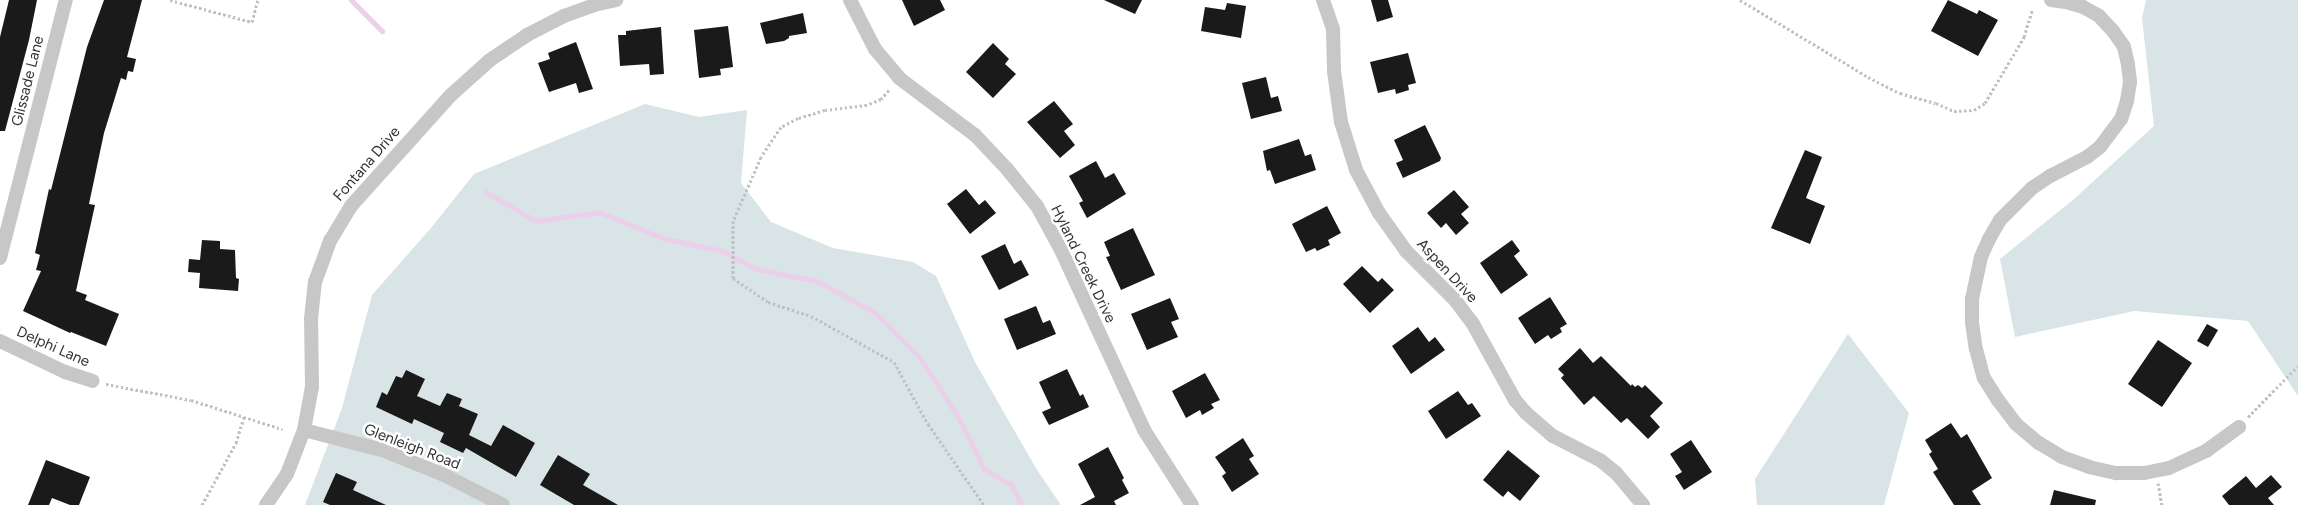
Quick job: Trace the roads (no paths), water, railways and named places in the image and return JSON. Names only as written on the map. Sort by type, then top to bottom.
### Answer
[{"type":"street","name":"Glissade Lane","points":[[0,258],[66,0]]},
{"type":"street","name":"Fontana Drive","points":[[266,505],[287,474],[304,430],[312,387],[313,297],[322,262],[339,223],[364,189],[471,75],[509,45],[579,5],[616,0]]},
{"type":"street","name":"Hyland Creek Drive","points":[[850,0],[875,49],[887,65],[913,91],[975,136],[1007,169],[1037,206],[1061,250],[1144,430],[1192,505]]},
{"type":"street","name":"Aspen Drive","points":[[1323,0],[1333,29],[1334,71],[1341,122],[1356,170],[1378,214],[1406,251],[1455,300],[1473,324],[1512,394],[1525,412],[1553,436],[1600,460],[1616,473],[1643,505]]},
{"type":"street","points":[[2051,0],[2083,7],[2099,16],[2114,31],[2124,47],[2128,65],[2130,82],[2127,101],[2121,119],[2100,147],[2088,157],[2050,176],[2032,188],[2014,203],[2000,220],[1981,257],[1972,299],[1972,322],[1976,349],[1984,378],[2016,424],[2039,443],[2062,457],[2089,467],[2116,472],[2156,470],[2192,459],[2239,427]]},
{"type":"street","name":"Delphi Lane","points":[[0,341],[65,372],[93,382]]},
{"type":"street","name":"Glenleigh Road","points":[[304,430],[382,450],[442,474],[503,505]]},
{"type":"waterway","points":[[351,0],[382,31]]},
{"type":"waterway","points":[[486,192],[536,221],[599,212],[662,238],[723,251],[756,269],[817,281],[876,313],[920,358],[957,415],[984,469],[1012,485],[1021,505]]}]
